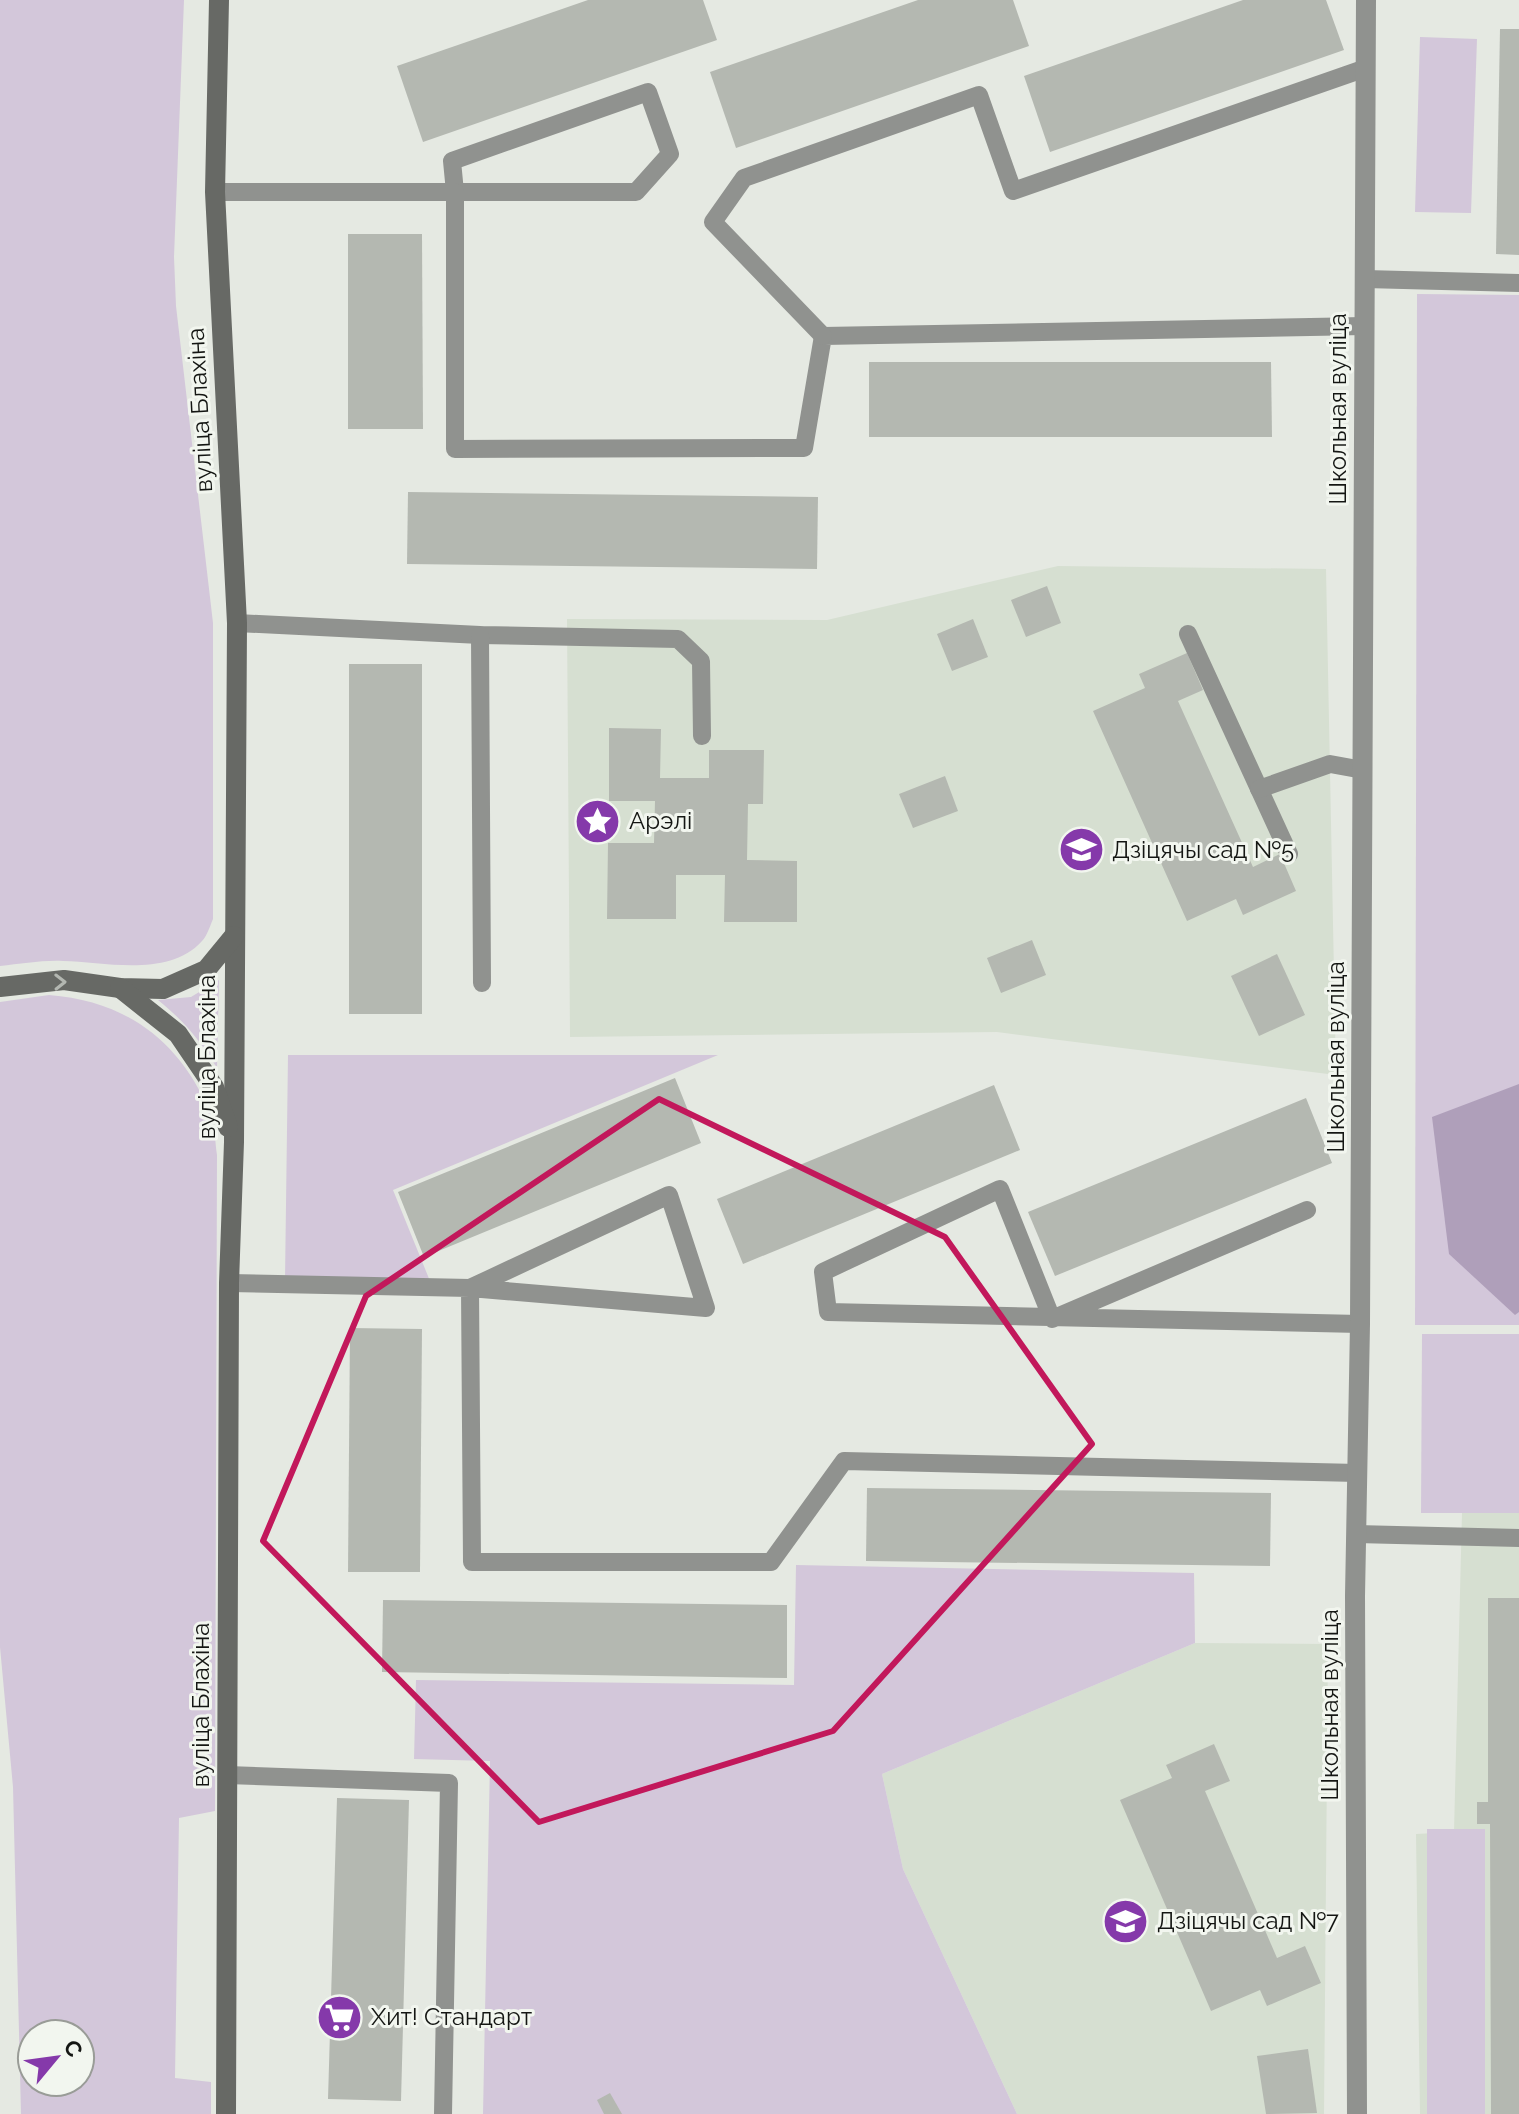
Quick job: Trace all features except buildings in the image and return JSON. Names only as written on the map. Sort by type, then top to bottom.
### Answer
[{"type":"street","name":"вуліца Блахіна","points":[[219,0],[215,192],[237,623],[234,1142],[229,1283],[226,2114]]},
{"type":"street","name":"Школьная вуліца","points":[[1357,2114],[1356,1534],[1360,1324],[1366,0]]},
{"type":"street","points":[[0,987],[64,980],[120,988],[163,989],[206,970],[234,936]]},
{"type":"street","points":[[120,988],[178,1034],[214,1087],[234,1142]]},
{"type":"lane","points":[[1364,326],[823,336],[713,222],[744,178],[979,95],[1013,191],[1366,68]]},
{"type":"lane","points":[[215,192],[455,192],[636,192],[670,154],[648,92],[452,161],[455,192],[455,449],[804,448],[823,336]]},
{"type":"lane","points":[[1365,279],[1519,283]]},
{"type":"lane","points":[[237,623],[480,635],[678,639],[701,661],[702,736]]},
{"type":"lane","points":[[1188,634],[1289,854]]},
{"type":"lane","points":[[480,635],[482,983]]},
{"type":"lane","points":[[1259,789],[1330,764],[1363,770]]},
{"type":"lane","points":[[1052,1319],[1000,1189],[823,1272],[828,1312],[1052,1319],[1360,1324]]},
{"type":"lane","points":[[229,1283],[470,1288],[706,1308],[669,1195],[470,1288]]},
{"type":"lane","points":[[1052,1319],[1307,1210]]},
{"type":"lane","points":[[470,1288],[472,1562],[771,1562],[844,1461],[1358,1473]]},
{"type":"lane","points":[[1356,1534],[1519,1538]]},
{"type":"lane","points":[[227,1775],[449,1783],[443,2114]]},
{"type":"highlighted area","points":[[659,1099],[945,1237],[1092,1444],[833,1731],[539,1822],[263,1541],[366,1296]]},
{"type":"shaded area","points":[[0,0],[184,0],[174,257],[176,306],[213,623],[213,919],[204,939],[188,953],[155,964],[55,961],[0,966]]},
{"type":"shaded area","points":[[1420,37],[1477,39],[1471,213],[1415,212]]},
{"type":"shaded area","points":[[1417,294],[1519,295],[1519,1325],[1415,1325]]},
{"type":"shaded area","name":"Дзіцячы сад №5","points":[[1058,566],[1326,569],[1336,1075],[997,1032],[570,1037],[567,619],[827,620]]},
{"type":"shaded area","points":[[219,980],[217,1068],[190,1031],[158,1000],[191,997]]},
{"type":"shaded area","points":[[49,995],[102,1006],[147,1029],[183,1064],[213,1122],[217,1155],[215,1811],[179,1818],[175,2078],[211,2082],[211,2114],[21,2114],[21,2098],[96,2098],[96,2018],[19,2018],[13,1787],[0,1647],[0,1002]]},
{"type":"shaded area","points":[[288,1055],[718,1055],[393,1190],[430,1281],[285,1280]]},
{"type":"shaded area","points":[[1519,1084],[1519,1312],[1515,1315],[1449,1254],[1432,1117]]},
{"type":"shaded area","points":[[1422,1334],[1519,1334],[1519,1513],[1421,1513]]},
{"type":"shaded area","points":[[1462,1513],[1519,1513],[1519,2114],[1420,2114],[1416,1834],[1454,1832]]},
{"type":"shaded area","points":[[796,1565],[1194,1573],[1195,1643],[882,1774],[903,1869],[1017,2114],[483,2114],[490,1761],[414,1759],[416,1680],[794,1685]]},
{"type":"shaded area","name":"Дзіцячы сад №7","points":[[1195,1643],[1328,1644],[1324,2114],[1017,2114],[903,1869],[882,1774]]},
{"type":"shaded area","points":[[1427,1829],[1485,1829],[1485,2114],[1427,2114]]},
{"type":"place","name":"Арэлі","points":[[598,821]]},
{"type":"place","name":"Дзіцячы сад №5","points":[[1081,850]]},
{"type":"place","name":"Дзіцячы сад №7","points":[[1126,1921]]},
{"type":"place","name":"Хит! Стандарт","points":[[340,2017]]}]
